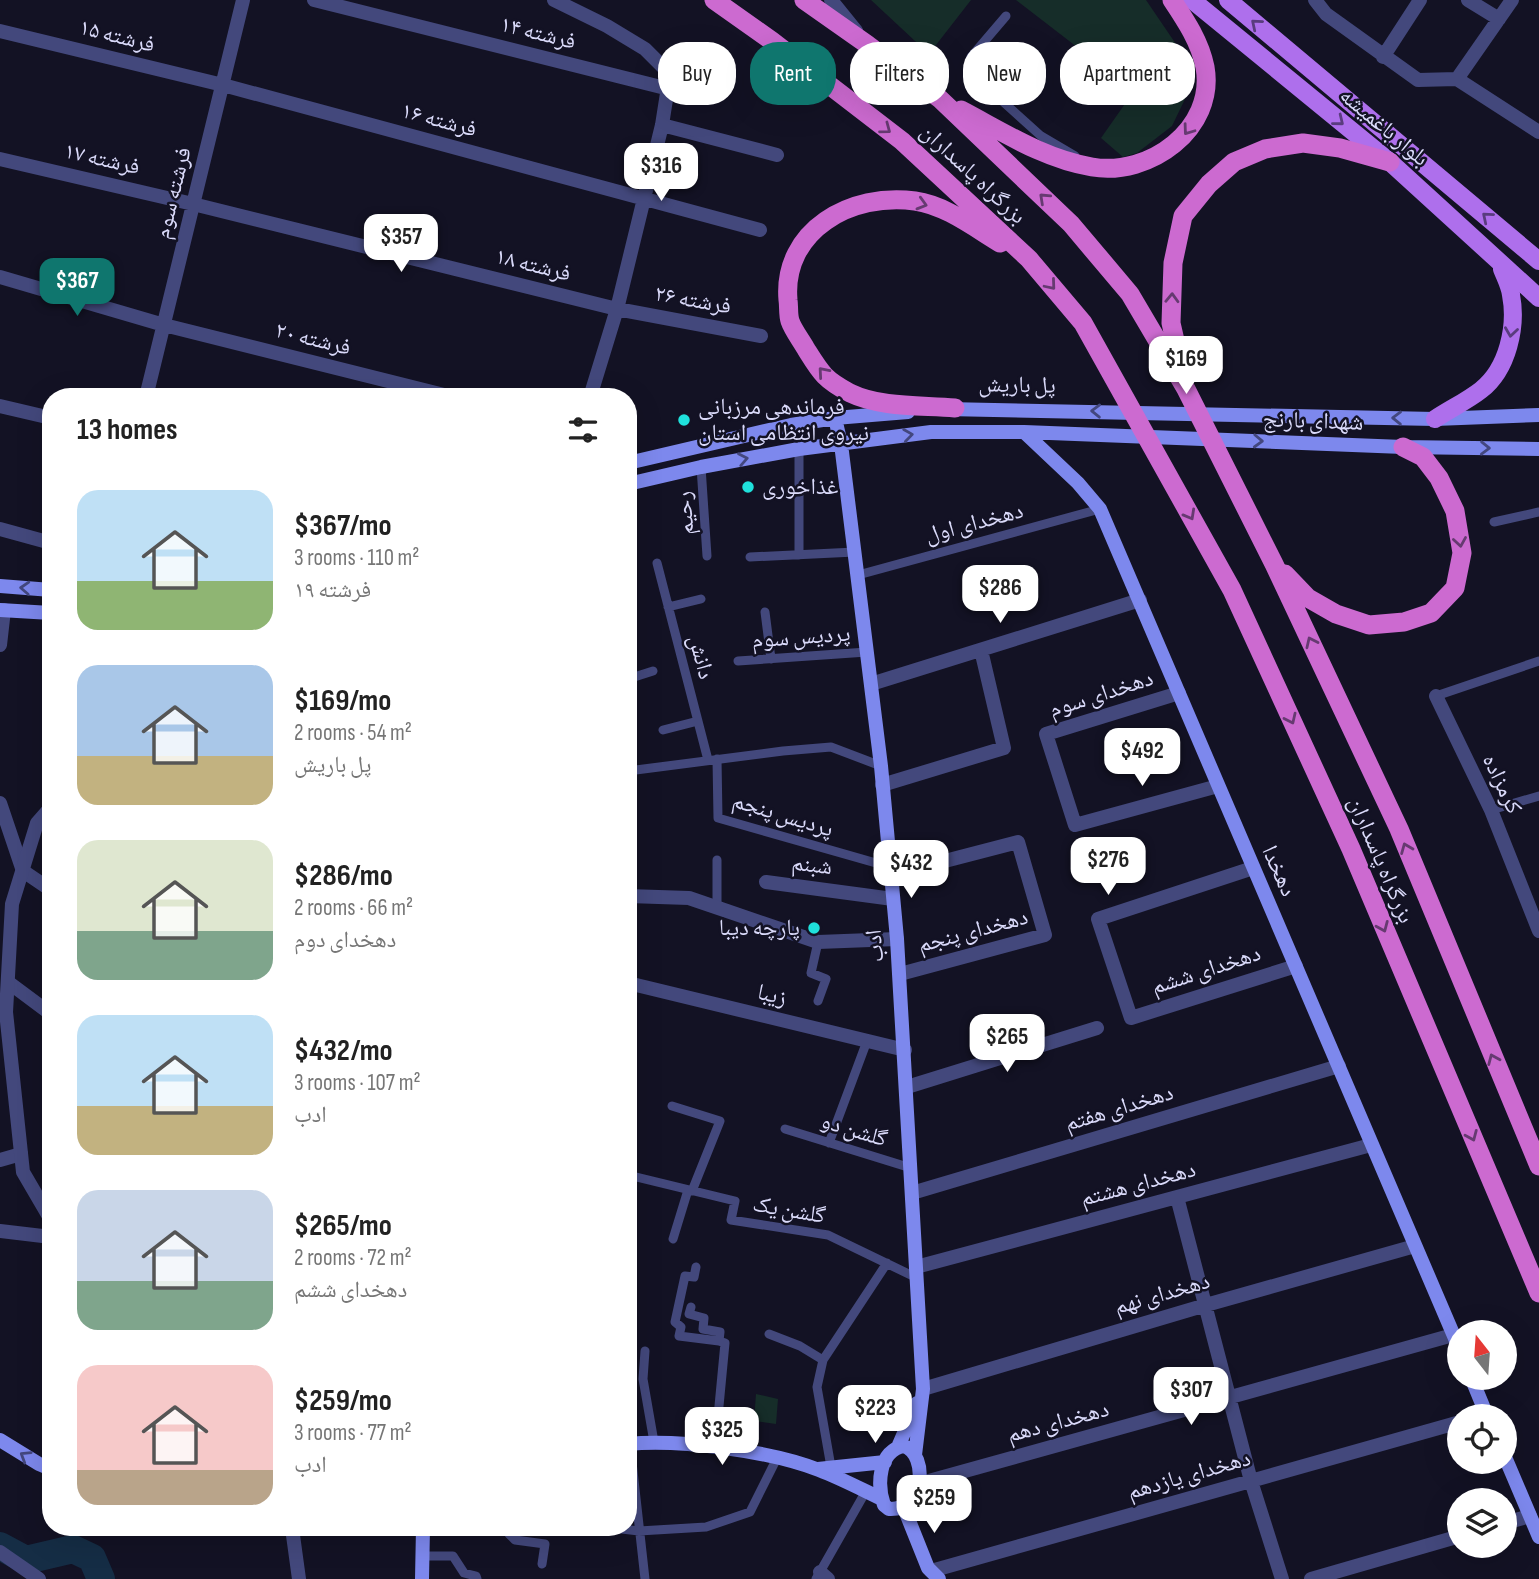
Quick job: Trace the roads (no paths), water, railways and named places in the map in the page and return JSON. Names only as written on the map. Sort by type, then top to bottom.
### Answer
[{"type":"highway","name":"بزرگراه پاسداران","points":[[714,0],[902,141],[1029,259],[1083,323],[1232,590],[1351,849],[1539,1293]]},
{"type":"highway","name":"بزرگراه پاسداران","points":[[803,0],[865,42]]},
{"type":"highway","points":[[949,104],[1051,158],[1095,168],[1129,166],[1156,158],[1180,141],[1195,120],[1204,97],[1205,68],[1193,32],[1172,0]]},
{"type":"highway","name":"بزرگراه پاسداران","points":[[946,105],[1071,224],[1130,294],[1186,389],[1274,564],[1399,829],[1539,1167]]},
{"type":"highway","points":[[1186,389],[1171,323],[1173,263],[1183,216],[1209,184],[1234,162],[1265,149],[1303,143],[1340,148],[1390,162]]},
{"type":"highway","points":[[955,408],[883,402],[852,394],[822,376],[790,321],[786,280],[799,249],[819,225],[849,206],[885,199],[917,201],[951,214],[1029,259]]},
{"type":"highway","points":[[1274,564],[1308,597],[1336,614],[1369,625],[1404,622],[1431,613],[1455,588],[1462,553],[1459,532],[1455,510],[1439,478],[1423,457],[1403,447]]},
{"type":"main road","name":"بلوار باغمیشه","points":[[1192,0],[1390,162],[1539,298]]},
{"type":"main road","name":"بلوار باغمیشه","points":[[1228,0],[1539,261]]},
{"type":"main road","points":[[1434,418],[1483,388],[1501,365],[1509,345],[1513,318],[1511,293],[1501,265]]},
{"type":"main road","name":"پل باریش","points":[[637,461],[791,425],[835,418],[955,408],[1434,418],[1539,415]]},
{"type":"main road","name":"ادب","points":[[835,418],[841,444],[881,766],[900,974],[923,1389],[915,1455]]},
{"type":"main road","name":"شهدای بارنج","points":[[637,482],[799,449],[931,432],[1024,432],[1403,447],[1539,449]]},
{"type":"main road","name":"دهخدا","points":[[1024,432],[1078,483],[1100,509],[1447,1321]]},
{"type":"main road","points":[[0,586],[42,589]]},
{"type":"main road","points":[[2,610],[42,612]]},
{"type":"main road","points":[[898,1447],[923,1389]]},
{"type":"main road","points":[[0,1440],[42,1465]]},
{"type":"main road","points":[[637,1443],[654,1442],[715,1448],[824,1468],[882,1499]]},
{"type":"main road","points":[[898,1447],[911,1448],[915,1455],[919,1466],[918,1484],[911,1502],[904,1508],[889,1509],[884,1505],[879,1480],[885,1462],[898,1447]]},
{"type":"main road","points":[[824,1468],[885,1462]]},
{"type":"main road","points":[[1512,1474],[1539,1537]]},
{"type":"main road","points":[[904,1508],[931,1574]]},
{"type":"main road","points":[[422,1579],[423,1536]]},
{"type":"street","name":"فرشته سوم","points":[[148,388],[243,0]]},
{"type":"street","name":"۱۴ فرشته","points":[[314,0],[658,86]]},
{"type":"street","points":[[554,0],[607,26],[645,49],[658,62]]},
{"type":"street","points":[[831,0],[866,42]]},
{"type":"street","points":[[1315,0],[1326,14],[1418,80],[1457,79],[1539,132]]},
{"type":"street","points":[[1383,57],[1420,0]]},
{"type":"street","points":[[1468,0],[1499,19]]},
{"type":"street","points":[[1457,79],[1512,0]]},
{"type":"street","name":"۱۵ فرشته","points":[[0,31],[223,85]]},
{"type":"street","name":"۱۶ فرشته","points":[[223,85],[760,230]]},
{"type":"street","points":[[593,388],[617,309],[666,105]]},
{"type":"street","points":[[662,125],[777,155]]},
{"type":"street","name":"۱۷ فرشته","points":[[0,159],[194,204]]},
{"type":"street","name":"۱۸ فرشته","points":[[194,204],[617,309]]},
{"type":"street","name":"۲۰ فرشته","points":[[0,277],[164,325],[416,388]]},
{"type":"street","name":"۲۶ فرشته","points":[[617,309],[761,335]]},
{"type":"street","points":[[0,406],[42,416]]},
{"type":"street","points":[[0,529],[42,541]]},
{"type":"street","points":[[871,684],[1140,600]]},
{"type":"street","points":[[0,645],[2,610]]},
{"type":"street","points":[[882,785],[1004,748],[981,650]]},
{"type":"street","name":"دهخدای سوم","points":[[1179,693],[1046,734],[1075,825],[1217,786]]},
{"type":"street","name":"کرمزاده","points":[[1436,696],[1490,810],[1539,931]]},
{"type":"street","points":[[0,803],[23,871],[42,884]]},
{"type":"street","points":[[42,817],[37,823],[12,904],[6,1012],[23,1172],[42,1205]]},
{"type":"street","name":"دهخدای پنجم","points":[[891,871],[1018,842],[1045,935],[900,974]]},
{"type":"street","name":"دهخدای ششم","points":[[1253,868],[1098,919],[1131,1018],[1296,966]]},
{"type":"street","name":"شبنم","points":[[766,882],[893,899]]},
{"type":"street","points":[[637,896],[689,898],[818,942],[897,939]]},
{"type":"street","points":[[8,982],[42,1007]]},
{"type":"street","name":"زیبا","points":[[637,986],[905,1050]]},
{"type":"street","points":[[907,1087],[1097,1028]]},
{"type":"street","name":"دهخدای هفتم","points":[[912,1193],[1339,1066]]},
{"type":"street","name":"دهخدای هشتم","points":[[917,1272],[1177,1197],[1371,1145]]},
{"type":"street","points":[[0,1160],[21,1154]]},
{"type":"street","points":[[1177,1197],[1251,1482],[1282,1579]]},
{"type":"street","points":[[0,1231],[42,1236]]},
{"type":"street","name":"دهخدای نهم","points":[[923,1389],[1415,1246]]},
{"type":"street","name":"دهخدای دهم","points":[[918,1484],[1447,1337]]},
{"type":"street","name":"دهخدای یازدهم","points":[[931,1574],[1447,1426]]},
{"type":"street","points":[[1517,1520],[1530,1516]]},
{"type":"street","points":[[293,1536],[299,1579]]},
{"type":"street","points":[[1311,1579],[1447,1540]]},
{"type":"street","points":[[0,1552],[39,1579]]},
{"type":"lane","points":[[1006,16],[971,57],[990,90],[1041,136],[1095,168]]},
{"type":"lane","points":[[799,449],[799,555]]},
{"type":"lane","name":"رحیم","points":[[701,467],[708,556]]},
{"type":"lane","name":"دهخدای اول","points":[[858,575],[1100,509]]},
{"type":"lane","points":[[1494,522],[1539,512]]},
{"type":"lane","points":[[750,557],[855,552]]},
{"type":"lane","name":"دانش","points":[[657,563],[698,721],[713,760]]},
{"type":"lane","points":[[668,607],[701,599]]},
{"type":"lane","points":[[765,612],[771,659]]},
{"type":"lane","name":"پردیس سوم","points":[[738,661],[867,652]]},
{"type":"lane","points":[[1436,696],[1539,661]]},
{"type":"lane","points":[[637,676],[653,671]]},
{"type":"lane","points":[[663,730],[698,721]]},
{"type":"lane","points":[[637,770],[831,747],[881,766]]},
{"type":"lane","name":"پردیس پنجم","points":[[713,760],[718,818],[891,871]]},
{"type":"lane","points":[[1490,810],[1539,796]]},
{"type":"lane","points":[[717,860],[717,908]]},
{"type":"lane","points":[[818,942],[811,973],[826,979],[818,1001]]},
{"type":"lane","points":[[829,1143],[867,1041]]},
{"type":"lane","points":[[672,1106],[720,1121],[690,1190],[673,1239]]},
{"type":"lane","name":"گلشن دو","points":[[785,1129],[911,1168]]},
{"type":"lane","name":"گلشن یک","points":[[637,1177],[735,1201],[731,1220],[828,1235],[887,1263],[917,1272]]},
{"type":"lane","points":[[824,1468],[817,1387],[823,1360],[887,1263]]},
{"type":"lane","points":[[696,1267],[694,1277],[685,1276],[675,1322],[681,1327],[679,1336],[724,1343],[715,1448]]},
{"type":"lane","points":[[691,1307],[689,1314],[704,1318],[703,1329],[720,1332],[719,1341]]},
{"type":"lane","points":[[769,1334],[800,1346],[823,1360]]},
{"type":"lane","points":[[645,1351],[643,1379],[654,1442]]},
{"type":"lane","points":[[639,1531],[706,1527],[750,1511],[777,1458]]},
{"type":"lane","points":[[821,1577],[866,1491]]},
{"type":"lane","points":[[637,1514],[645,1579]]},
{"type":"lane","points":[[511,1536],[545,1544],[542,1564]]},
{"type":"lane","points":[[422,1556],[453,1556],[464,1573],[476,1576],[477,1579]]},
{"type":"waterway","points":[[0,1546],[26,1560],[73,1549],[92,1558],[101,1579]]},
{"type":"place","name":"فرماندهی مرزبانی نیروی انتظامی استان","points":[[684,420]]},
{"type":"place","name":"غذاخوری","points":[[748,487]]},
{"type":"place","name":"پارچه دیبا","points":[[814,928]]}]
